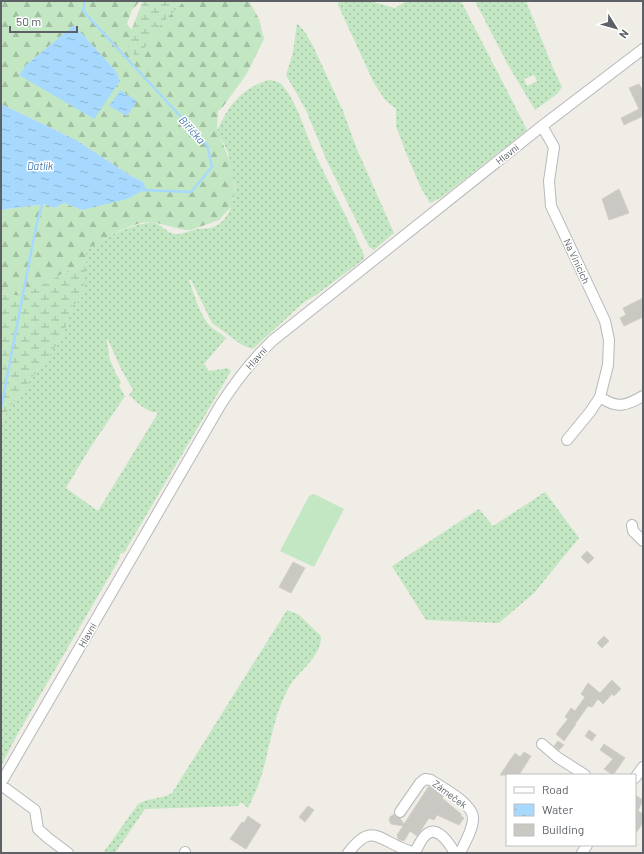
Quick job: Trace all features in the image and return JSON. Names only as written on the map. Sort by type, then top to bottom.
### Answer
[{"type":"street","name":"Hlavní","points":[[1,784],[221,404],[256,356],[272,340],[542,126],[643,49]]},
{"type":"street","name":"Na Vinicích","points":[[542,126],[554,147],[549,181],[551,206],[604,322],[608,340],[608,365],[600,397],[567,440]]},
{"type":"street","points":[[600,397],[607,402],[619,406],[629,404],[643,396]]},
{"type":"street","points":[[631,528],[643,541]]},
{"type":"street","points":[[542,744],[557,757],[583,774]]},
{"type":"street","points":[[636,777],[643,767]]},
{"type":"street","name":"Zámeček","points":[[400,812],[420,783],[426,779],[431,780],[464,803],[471,810],[473,817],[472,827],[460,853]]},
{"type":"street","points":[[1,784],[35,810],[38,829],[68,853]]},
{"type":"street","points":[[348,853],[361,839],[366,836],[374,835],[415,853],[426,834],[431,832],[435,832],[447,840],[455,853]]},
{"type":"green space","points":[[1,1],[140,1],[132,10],[127,24],[135,31],[173,1],[249,1],[259,19],[264,39],[246,75],[222,108],[218,111],[218,132],[231,164],[235,192],[232,206],[219,220],[191,230],[148,222],[140,223],[124,229],[107,237],[86,250],[86,261],[21,296],[1,294],[1,210],[44,204],[54,208],[64,203],[82,210],[143,182],[76,140],[1,104]],"holes":[[[74,25],[116,71],[19,75],[26,65]]]},
{"type":"green space","points":[[143,1],[185,1],[164,21],[137,58],[128,47],[132,28]]},
{"type":"green space","points":[[339,1],[370,1],[395,8],[407,1],[461,1],[527,130],[442,197],[430,203],[421,188],[396,126],[396,109],[385,100],[374,83],[338,5]]},
{"type":"green space","points":[[475,1],[526,1],[562,87],[557,94],[535,110],[508,65]],"holes":[[[534,75],[537,81],[527,86],[524,79]]]},
{"type":"green space","points":[[297,23],[305,32],[313,46],[343,111],[356,147],[394,233],[374,250],[369,247],[326,159],[306,110],[286,75],[293,52]]},
{"type":"green space","points":[[269,80],[275,81],[281,84],[288,93],[318,160],[358,241],[364,255],[364,259],[316,295],[304,302],[253,349],[242,345],[212,323],[191,280],[189,280],[206,322],[226,338],[204,364],[209,371],[228,368],[231,371],[124,553],[121,553],[119,556],[120,558],[17,735],[1,766],[1,424],[6,413],[62,338],[73,306],[81,299],[85,281],[86,250],[100,241],[130,227],[147,223],[155,223],[171,233],[177,234],[213,227],[222,222],[233,203],[235,187],[228,154],[224,143],[216,133],[225,115],[236,100],[250,88]],"holes":[[[106,338],[121,369],[133,390],[129,395],[146,409],[158,413],[98,511],[66,488],[88,451],[125,396],[119,386],[121,382],[109,357]]]},
{"type":"green space","points":[[86,261],[85,281],[81,299],[73,306],[62,338],[6,413],[1,424],[1,294],[21,296]]},
{"type":"green space","points":[[545,492],[579,538],[534,593],[499,623],[426,620],[392,566],[479,509],[493,526]]},
{"type":"green space","points":[[314,494],[344,509],[314,567],[280,551],[309,496]]},
{"type":"green space","points":[[287,610],[299,615],[321,636],[320,644],[318,651],[292,682],[283,699],[261,778],[248,808],[241,802],[238,806],[145,809],[115,853],[103,853],[138,804],[172,793]]},
{"type":"water","points":[[74,25],[116,71],[120,81],[94,119],[19,75],[26,65]]},
{"type":"water","points":[[120,90],[137,101],[127,116],[109,106]]},
{"type":"water","name":"Datlík","points":[[1,104],[76,140],[143,182],[146,189],[127,199],[82,210],[64,203],[54,208],[44,204],[1,210]]},
{"type":"building","points":[[639,84],[643,91],[643,116],[624,125],[621,118],[639,109],[629,88]]},
{"type":"building","points":[[619,189],[629,213],[609,220],[602,199]]},
{"type":"building","points":[[643,298],[643,317],[624,326],[620,318],[626,315],[623,308]]},
{"type":"building","points":[[587,551],[594,558],[588,564],[581,557]]},
{"type":"building","points":[[293,562],[305,568],[291,593],[279,587]]},
{"type":"building","points":[[604,636],[609,641],[602,648],[597,643]]},
{"type":"building","points":[[612,680],[621,689],[614,696],[612,694],[603,704],[598,699],[592,707],[588,706],[564,741],[556,734],[568,719],[565,717],[571,708],[575,711],[585,697],[581,694],[588,683],[600,693]]},
{"type":"building","points":[[589,730],[596,735],[592,741],[585,736]]},
{"type":"building","points":[[558,741],[564,745],[559,750],[554,746]]},
{"type":"building","points":[[604,744],[625,758],[614,774],[604,769],[613,759],[600,750]]},
{"type":"building","points":[[524,752],[531,756],[520,774],[500,775],[515,753],[520,757]]},
{"type":"building","points":[[429,786],[444,796],[442,798],[464,818],[459,825],[437,815],[434,820],[429,818],[417,836],[410,831],[404,841],[398,839],[397,835],[403,826],[391,824],[389,820],[390,817],[394,814],[396,817],[400,818],[404,824]]},
{"type":"building","points":[[636,796],[643,800],[638,811],[643,814],[643,823],[636,833]]},
{"type":"building","points":[[308,806],[314,810],[305,822],[299,817]]},
{"type":"building","points":[[248,816],[261,825],[246,849],[230,839]]},
{"type":"waterway","name":"Biřička","points":[[85,1],[83,11],[207,145],[212,167],[191,192],[142,190]]},
{"type":"waterway","points":[[1,408],[36,227],[43,201]]}]
